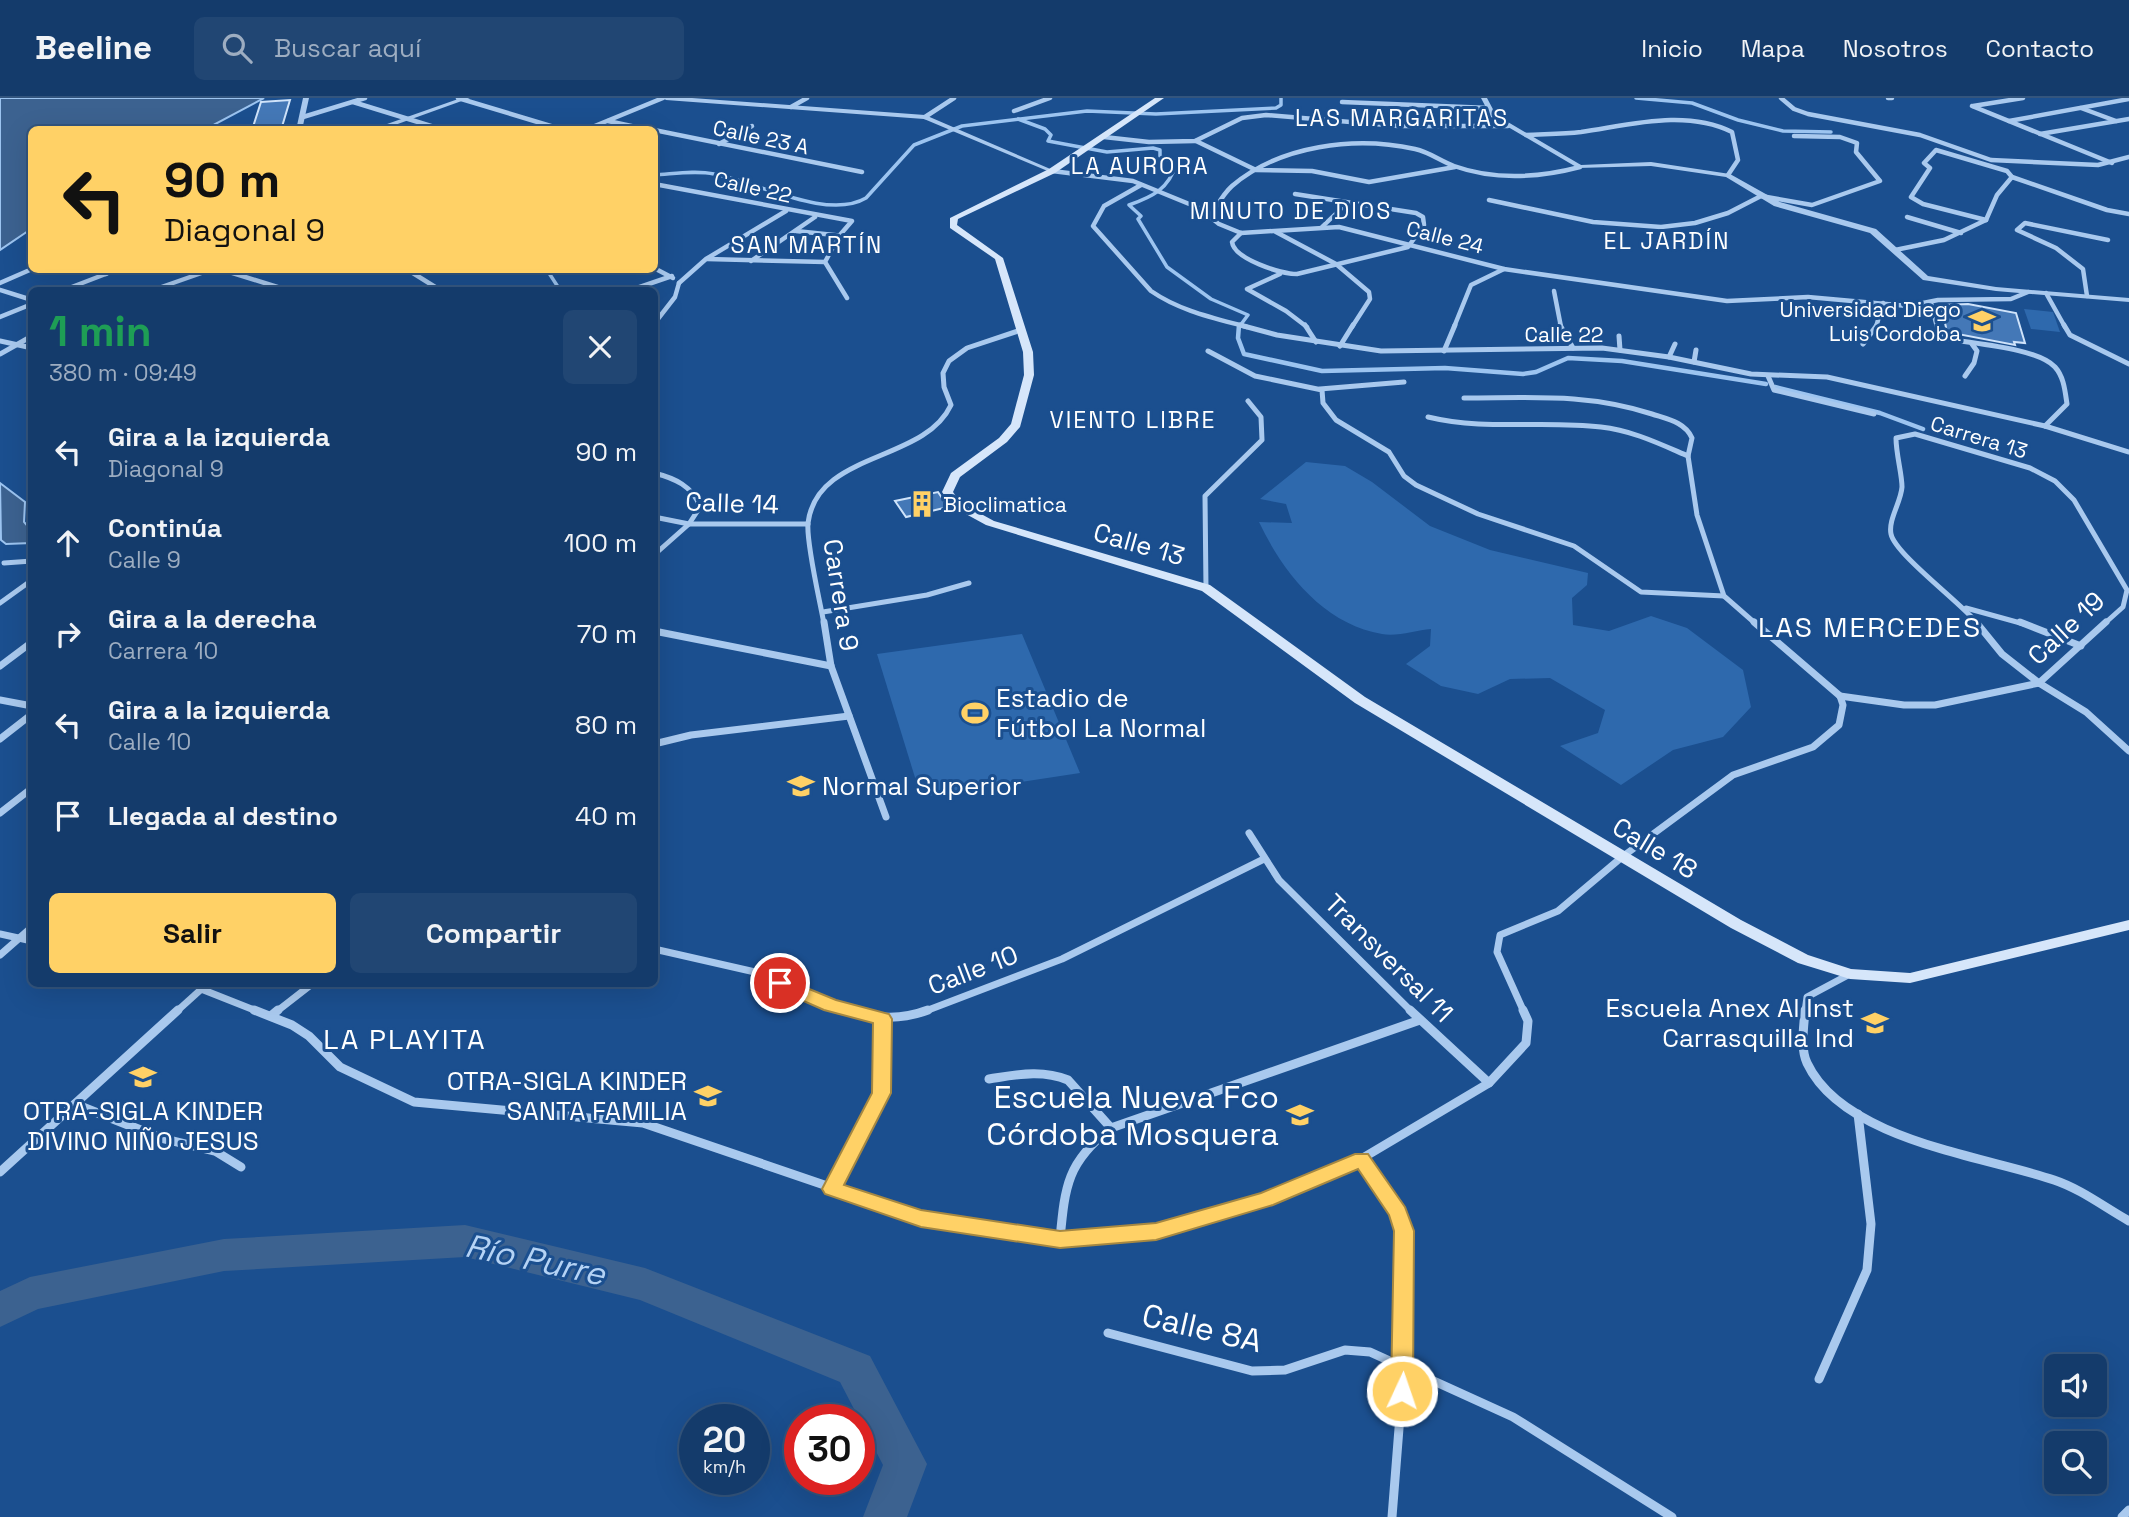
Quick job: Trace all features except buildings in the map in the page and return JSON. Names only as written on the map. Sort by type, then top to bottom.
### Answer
[{"type":"main road","points":[[1021,330],[999,258],[953,226],[954,218],[963,211],[1020,188],[1052,171],[1160,98]]},
{"type":"main road","name":"Calle 13","points":[[1021,330],[1029,376],[1016,425],[1003,440],[955,475],[947,492],[957,505],[990,523],[1206,588]]},
{"type":"main road","name":"Calle 18","points":[[1206,588],[1360,700],[1622,857],[1747,930],[1803,959],[1850,974],[1910,978],[2129,925]]},
{"type":"street","points":[[300,126],[306,98]]},
{"type":"street","points":[[303,117],[365,98]]},
{"type":"street","points":[[596,126],[664,98],[925,117],[1052,171],[1120,178],[1158,192],[1241,233],[1232,242],[1232,247],[1280,274]]},
{"type":"street","points":[[791,107],[807,98]]},
{"type":"street","points":[[925,117],[954,98]]},
{"type":"street","points":[[1014,111],[1050,98]]},
{"type":"street","points":[[1484,98],[1493,116],[1580,167]]},
{"type":"street","points":[[1782,98],[1794,109],[1808,114],[1899,129],[1991,160],[2072,166],[2113,163],[2129,157]]},
{"type":"street","points":[[2023,98],[1972,106],[2113,163]]},
{"type":"street","points":[[384,126],[462,99],[552,126]]},
{"type":"street","points":[[2008,122],[2129,99]]},
{"type":"street","points":[[353,102],[432,126]]},
{"type":"street","points":[[1342,102],[1489,108]]},
{"type":"street","points":[[2080,108],[2117,121]]},
{"type":"street","points":[[1104,137],[1149,142],[1195,141],[1242,118],[1266,115],[1398,126],[1508,126]]},
{"type":"street","points":[[2038,134],[2129,119]]},
{"type":"street","name":"Calle 23 A","points":[[608,121],[632,126]]},
{"type":"street","points":[[1526,135],[1576,133],[1648,121],[1710,124],[1732,132],[1738,160],[1728,175]]},
{"type":"street","points":[[719,144],[752,126]]},
{"type":"street","name":"Calle 23 A","points":[[658,131],[862,172]]},
{"type":"street","points":[[1794,136],[1840,137],[1857,143],[1856,152],[1880,181],[1811,209]]},
{"type":"street","points":[[1195,141],[1256,170],[1312,171],[1369,183],[1457,166]]},
{"type":"street","points":[[1210,216],[1227,191],[1256,170],[1312,150],[1367,144],[1420,150],[1457,166],[1523,180],[1580,167],[1651,164],[1728,175],[1761,196],[1811,209],[1873,231],[1895,250],[1962,233],[1986,220],[1997,195],[2012,177]]},
{"type":"street","points":[[1986,220],[1915,201],[1911,197],[1930,168],[1924,163],[1937,150],[2007,171]]},
{"type":"street","points":[[1991,160],[2012,177],[2107,210],[2129,214]]},
{"type":"street","name":"Calle 22","points":[[658,184],[815,217],[853,222],[839,236]]},
{"type":"street","name":"Calle 22","points":[[1141,185],[1104,206],[1096,215],[1093,226],[1151,291],[1177,306],[1243,326],[1340,346],[1444,351],[1573,348],[1620,350],[1768,376],[1827,377],[2045,426],[2129,452]]},
{"type":"street","points":[[1295,194],[1423,217],[1424,225],[1408,247],[1308,272],[1280,274],[1247,289],[1276,303],[1306,325],[1316,342]]},
{"type":"street","points":[[1489,200],[1599,225],[1673,227],[1711,221],[1737,212],[1761,196]]},
{"type":"street","points":[[1322,227],[1347,203]]},
{"type":"street","points":[[658,319],[675,297],[679,283],[706,259],[786,211]]},
{"type":"street","points":[[750,261],[815,217]]},
{"type":"street","points":[[1907,217],[1962,233]]},
{"type":"street","points":[[2087,296],[2082,269],[2056,248],[2017,230],[2025,223],[2108,240]]},
{"type":"street","name":"Calle 24","points":[[1241,233],[1322,227],[1346,229],[1408,247],[1504,269],[1616,282],[1727,301],[1808,297],[1908,306],[2011,299],[2028,292]]},
{"type":"street","points":[[795,230],[872,239]]},
{"type":"street","points":[[1276,231],[1336,264],[1369,292],[1370,299],[1340,346]]},
{"type":"street","points":[[825,262],[839,236]]},
{"type":"street","name":"Calle 24","points":[[1895,250],[1926,278],[2028,292],[2129,300]]},
{"type":"street","points":[[706,259],[825,262]]},
{"type":"street","points":[[825,262],[846,298]]},
{"type":"street","points":[[1444,351],[1471,285],[1504,269]]},
{"type":"street","points":[[658,270],[672,276],[679,283]]},
{"type":"street","points":[[0,283],[28,271]]},
{"type":"street","points":[[102,273],[106,274]]},
{"type":"street","points":[[161,287],[200,273]]},
{"type":"street","points":[[233,273],[277,287]]},
{"type":"street","points":[[413,273],[435,287]]},
{"type":"street","points":[[72,287],[106,274]]},
{"type":"street","points":[[640,287],[672,276]]},
{"type":"street","points":[[0,290],[28,300]]},
{"type":"street","points":[[1554,290],[1558,321],[1573,348]]},
{"type":"street","points":[[2046,293],[2070,335],[2129,363]]},
{"type":"street","points":[[1863,344],[1880,321],[1883,303]]},
{"type":"street","points":[[1931,303],[1939,334],[1948,339],[2035,355],[2049,360],[2062,372],[2067,404],[2045,426]]},
{"type":"street","points":[[0,317],[28,304]]},
{"type":"street","name":"Carrera 9","points":[[886,817],[831,666],[808,524],[816,498],[825,486],[850,470],[927,434],[945,418],[951,405],[943,384],[943,369],[948,362],[966,349],[1021,330]]},
{"type":"street","points":[[1619,336],[1620,350]]},
{"type":"street","points":[[0,354],[28,339]]},
{"type":"street","points":[[0,341],[28,347]]},
{"type":"street","points":[[1965,376],[1974,363],[1977,351],[1971,343]]},
{"type":"street","points":[[1669,357],[1675,344]]},
{"type":"street","points":[[1694,362],[1696,350]]},
{"type":"street","points":[[1208,351],[1262,378],[1323,391],[1323,403],[1336,420],[1389,452],[1404,476],[1416,485],[1478,514],[1574,547],[1641,592],[1724,596]]},
{"type":"street","points":[[1768,376],[1774,390],[1874,414]]},
{"type":"street","points":[[1317,389],[1404,383]]},
{"type":"street","points":[[206,987],[272,1015],[309,1036],[340,1067],[379,1088],[414,1102],[643,1124],[921,1218],[1060,1239],[1156,1232],[1266,1200],[1362,1159],[1489,1083],[1526,1043],[1529,1034],[1528,1021],[1497,952],[1500,935],[1558,911],[1622,857],[1733,775],[1813,747],[1839,724],[1843,705],[1840,696],[1724,596],[1698,515],[1688,456],[1692,438],[1689,431],[1679,423],[1617,403],[1588,398],[1464,398]]},
{"type":"street","points":[[1206,588],[1205,496],[1262,440],[1261,417],[1248,401]]},
{"type":"street","points":[[1428,417],[1469,426],[1599,427],[1644,437],[1688,456]]},
{"type":"street","name":"Carrera 13","points":[[1965,608],[1897,548],[1891,533],[1902,486],[1896,461],[1896,438],[1904,434],[1931,437],[2045,474]]},
{"type":"street","points":[[658,474],[676,480],[689,489],[699,499],[700,506],[689,524],[658,551]]},
{"type":"street","name":"Calle 19","points":[[1840,696],[1904,705],[1935,705],[2039,683],[2123,607],[2127,590],[2122,577],[2074,500],[2045,474]]},
{"type":"street","name":"Calle 14","points":[[658,518],[689,524],[808,524]]},
{"type":"street","points":[[4,563],[28,561]]},
{"type":"street","points":[[0,603],[28,583]]},
{"type":"street","points":[[822,612],[927,595],[969,583]]},
{"type":"street","points":[[1965,608],[2014,620],[2081,646]]},
{"type":"street","points":[[1965,608],[2002,654],[2039,683],[2086,712],[2129,751]]},
{"type":"street","points":[[658,632],[831,666]]},
{"type":"street","points":[[0,666],[28,645]]},
{"type":"street","points":[[0,700],[28,705]]},
{"type":"street","points":[[658,743],[691,735],[849,716]]},
{"type":"street","points":[[0,739],[28,717]]},
{"type":"street","points":[[0,813],[28,791]]},
{"type":"street","points":[[1249,833],[1264,859]]},
{"type":"street","name":"Calle 10","points":[[658,950],[755,972],[831,1006],[883,1019],[912,1016],[1062,959],[1219,878],[1264,859]]},
{"type":"street","name":"Transversal 11","points":[[1264,859],[1279,880],[1420,1020],[1489,1083]]},
{"type":"street","points":[[0,955],[28,930]]},
{"type":"street","points":[[0,934],[28,940]]},
{"type":"street","points":[[1850,974],[1807,997],[1804,1013],[1807,1063],[1824,1085],[1858,1114],[1917,1141],[1973,1160],[2055,1181],[2129,1221]]},
{"type":"street","points":[[0,1172],[203,987]]},
{"type":"street","points":[[272,1015],[308,987]]},
{"type":"street","points":[[832,1189],[881,1093],[883,1019]]},
{"type":"street","points":[[1060,1239],[1067,1179],[1076,1158],[1111,1128],[1420,1020]]},
{"type":"street","points":[[989,1079],[1035,1072],[1060,1076],[1068,1080],[1111,1128]]},
{"type":"street","points":[[75,1104],[161,1138],[215,1151],[241,1167]]},
{"type":"street","points":[[1819,1379],[1867,1270],[1871,1224],[1858,1114]]},
{"type":"street","points":[[1362,1159],[1398,1213],[1404,1231],[1404,1365],[1392,1517]]},
{"type":"street","name":"Calle 8A","points":[[1108,1332],[1252,1371],[1284,1370],[1345,1350],[1370,1352],[1404,1365],[1513,1417],[1672,1517]]},
{"type":"street","points":[[2122,1517],[2129,1510]]},
{"type":"shaded area","points":[[0,98],[264,98],[212,126],[28,126],[28,231],[0,250]]},
{"type":"shaded area","points":[[2024,309],[2053,312],[2060,332],[2031,329]]},
{"type":"shaded area","points":[[1306,462],[1345,466],[1372,482],[1430,526],[1490,550],[1588,573],[1587,585],[1572,598],[1573,625],[1609,631],[1651,616],[1687,628],[1743,670],[1751,707],[1723,737],[1673,750],[1621,785],[1560,746],[1598,733],[1605,710],[1550,678],[1510,679],[1478,694],[1441,686],[1406,664],[1430,646],[1431,629],[1388,635],[1361,628],[1324,608],[1280,560],[1259,522],[1292,523],[1286,504],[1260,499]]},
{"type":"shaded area","points":[[0,483],[25,502],[24,522],[28,527],[28,543],[6,544],[1,540]]},
{"type":"shaded area","name":"Estadio de Fútbol La Normal","points":[[1022,634],[1080,773],[921,797],[877,654]]},
{"type":"waterway","points":[[1019,119],[1087,111],[1156,114],[1276,108],[1281,105],[1281,98]]},
{"type":"waterway","points":[[1636,98],[1692,103],[1738,120],[1783,131],[1831,132]]},
{"type":"waterway","points":[[658,175],[707,173],[812,202],[850,204],[866,198],[914,145],[962,126],[1019,119]]},
{"type":"waterway","points":[[1019,119],[1045,129],[1051,135],[1048,141],[1107,152],[1153,148],[1160,150],[1160,156],[1176,164],[1164,186],[1145,199],[1129,205],[1141,216],[1138,219],[1167,267],[1211,299],[1248,315],[1239,327]]},
{"type":"waterway","points":[[549,273],[558,287]]},
{"type":"waterway","points":[[1239,325],[1238,338],[1244,354],[1322,371],[1445,368],[1523,374],[1536,372],[1568,358],[1622,361],[1766,384]]},
{"type":"waterway","points":[[1775,387],[1880,413],[1923,429]]},
{"type":"waterway","name":"Río Purre","points":[[0,1310],[30,1294],[224,1255],[465,1241],[645,1285],[855,1369],[905,1464],[885,1517]]},
{"type":"place","name":"Universidad Diego Luis Cordoba","points":[[1982,321]]},
{"type":"place","name":"Bioclimatica","points":[[922,504]]},
{"type":"place","name":"Estadio de Fútbol La Normal","points":[[975,713]]},
{"type":"place","name":"Normal Superior","points":[[801,786]]},
{"type":"place","name":"Escuela Anex Al Inst Carrasquilla Ind","points":[[1875,1023]]},
{"type":"place","name":"OTRA-SIGLA KINDER DIVINO NIÑO JESUS","points":[[143,1077]]},
{"type":"place","name":"OTRA-SIGLA KINDER SANTA FAMILIA","points":[[708,1096]]},
{"type":"place","name":"Escuela Nueva Fco Córdoba Mosquera","points":[[1300,1115]]},
{"type":"district","name":"LAS MARGARITAS","points":[[1402,118]]},
{"type":"district","name":"LA AURORA","points":[[1140,166]]},
{"type":"district","name":"MINUTO DE DIOS","points":[[1291,211]]},
{"type":"district","name":"EL JARDÍN","points":[[1667,241]]},
{"type":"district","name":"SAN MARTÍN","points":[[807,245]]},
{"type":"district","name":"VIENTO LIBRE","points":[[1133,420]]},
{"type":"district","name":"LAS MERCEDES","points":[[1870,627]]},
{"type":"district","name":"LA PLAYITA","points":[[405,1039]]},
{"type":"route","points":[[780,983],[831,1006],[883,1019],[884,1074],[881,1093],[832,1189],[921,1218],[1060,1239],[1156,1232],[1266,1200],[1362,1159],[1398,1213],[1404,1231],[1402,1391]]}]
